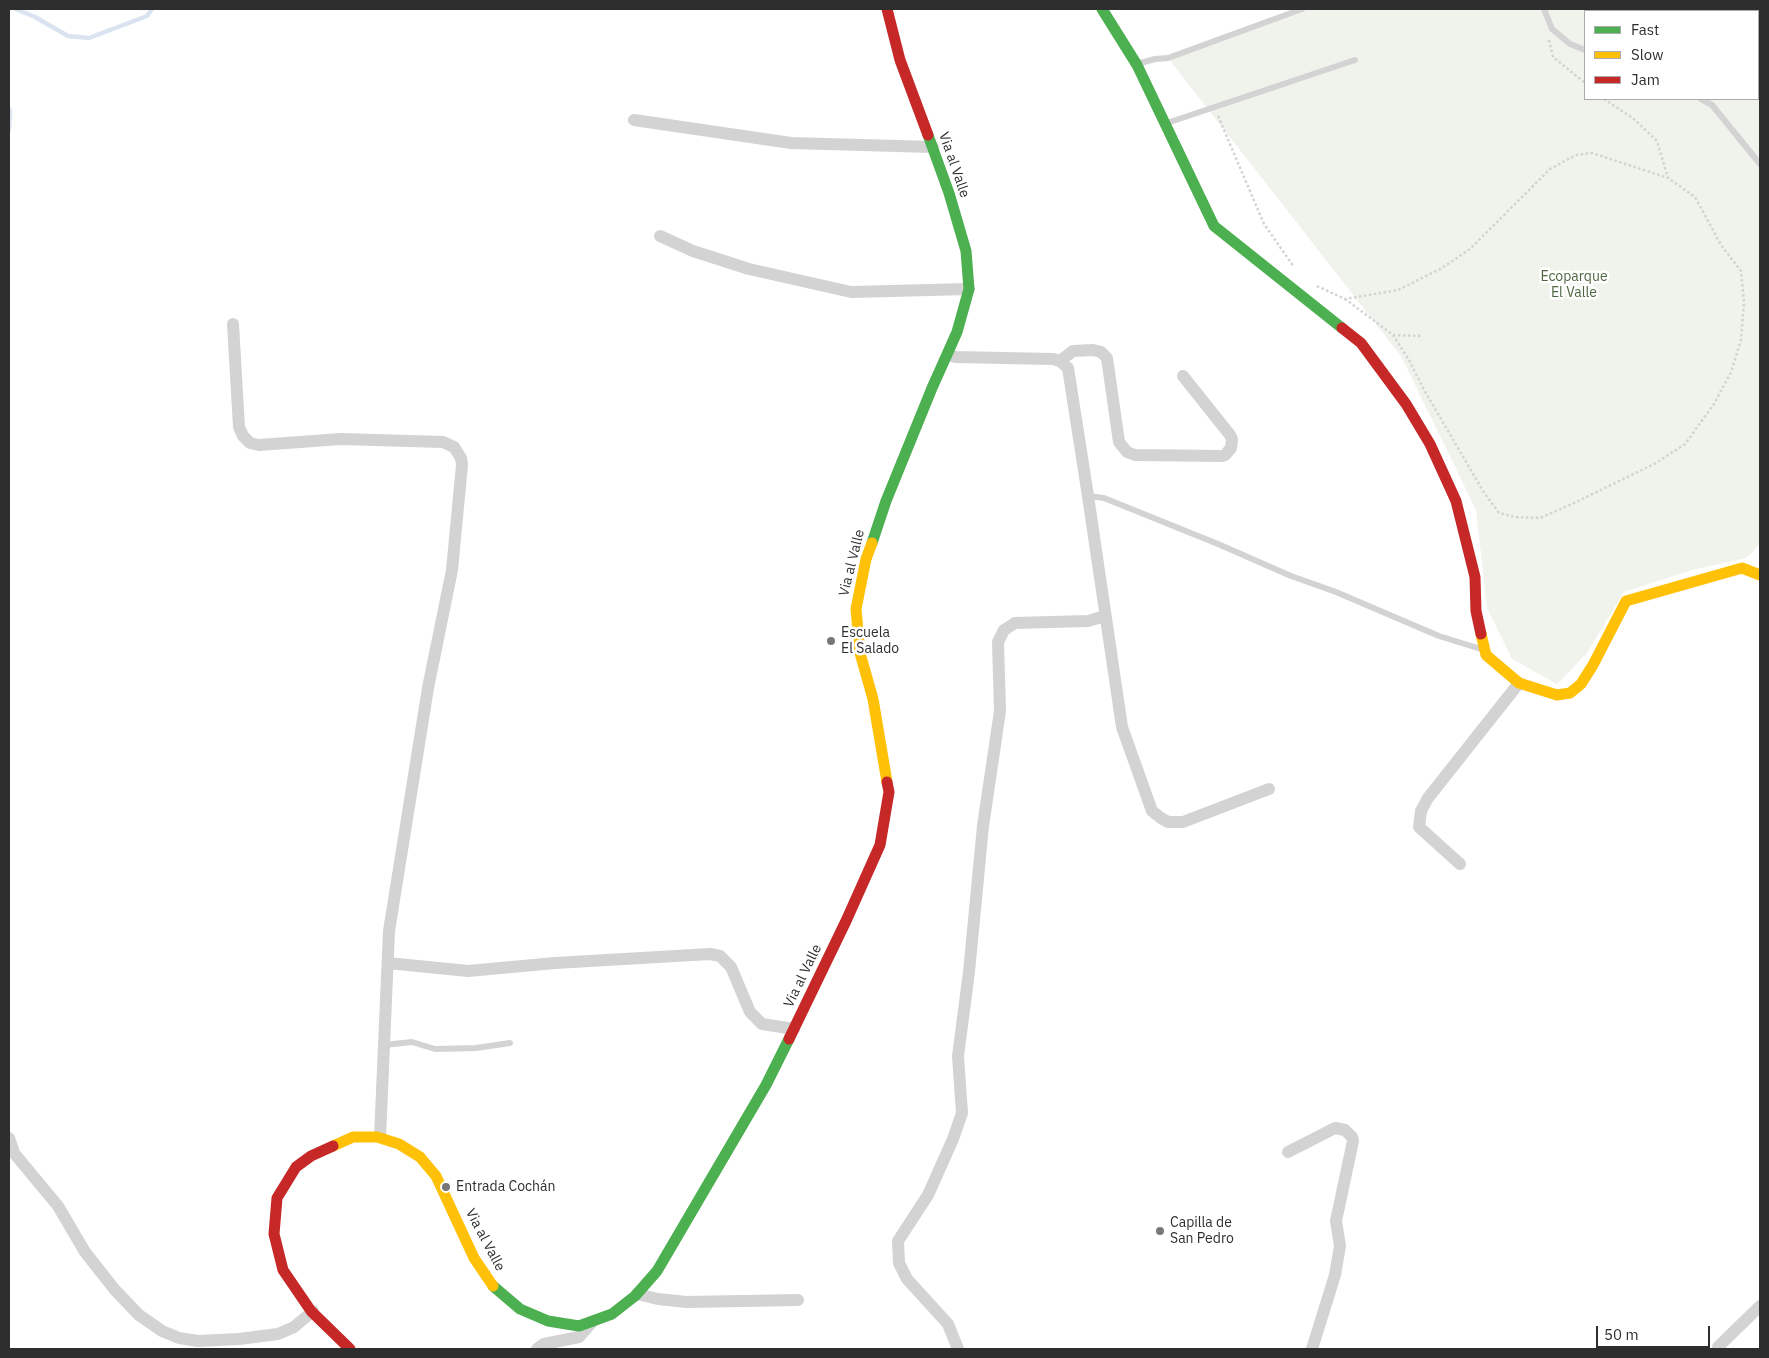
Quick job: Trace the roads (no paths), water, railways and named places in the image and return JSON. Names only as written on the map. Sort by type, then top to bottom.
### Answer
[{"type":"main road","name":"Via al Valle","points":[[350,1349],[311,1311],[283,1270],[274,1234],[277,1198],[296,1167],[311,1156],[353,1137],[380,1138],[399,1144],[420,1157],[436,1176],[474,1258],[495,1288],[520,1309],[548,1321],[579,1326],[612,1314],[637,1294],[657,1271],[766,1085],[846,921],[880,845],[888,792],[873,699],[860,653],[856,609],[866,559],[886,501],[957,332],[969,289],[966,251],[949,193],[900,60],[887,9]]},
{"type":"main road","points":[[1102,9],[1137,64],[1214,226],[1361,343],[1406,404],[1430,444],[1456,502],[1475,577],[1476,611],[1486,654],[1519,683],[1557,695],[1570,693],[1581,684],[1593,665],[1626,601],[1742,568],[1760,575]]},
{"type":"street","points":[[634,120],[791,143],[933,147]]},
{"type":"street","points":[[660,236],[693,251],[749,269],[851,292],[969,289]]},
{"type":"street","points":[[233,324],[239,427],[243,436],[250,443],[259,445],[342,439],[437,441],[454,447],[461,458],[452,570],[428,688],[389,931],[380,1138]]},
{"type":"street","points":[[1060,361],[1073,351],[1093,350],[1101,352],[1107,358],[1119,442],[1127,452],[1135,455],[1225,455],[1231,448],[1232,439],[1230,435],[1183,376]]},
{"type":"street","points":[[948,354],[955,358],[1053,359],[1065,364],[1070,373],[1122,727],[1152,811],[1168,822],[1183,822],[1269,789]]},
{"type":"street","points":[[958,1349],[948,1324],[907,1279],[900,1263],[898,1241],[928,1196],[954,1139],[962,1113],[958,1056],[969,972],[983,826],[1000,711],[998,642],[1004,630],[1015,623],[1088,621],[1105,616]]},
{"type":"street","points":[[1460,864],[1419,827],[1421,812],[1428,798],[1519,683]]},
{"type":"street","points":[[388,964],[468,971],[555,963],[710,954],[720,956],[731,967],[750,1012],[762,1024],[794,1029]]},
{"type":"street","points":[[1288,1152],[1335,1128],[1345,1130],[1352,1137],[1353,1141],[1336,1221],[1340,1246],[1335,1275],[1312,1349]]},
{"type":"street","points":[[9,1138],[14,1154],[58,1206],[85,1252],[115,1290],[139,1315],[162,1332],[179,1338],[198,1341],[239,1339],[278,1334],[294,1327],[313,1311]]},
{"type":"street","points":[[637,1294],[658,1299],[686,1302],[798,1300]]},
{"type":"street","points":[[1718,1347],[1760,1306]]},
{"type":"street","points":[[537,1349],[544,1344],[579,1337],[592,1321]]},
{"type":"lane","points":[[1137,64],[1154,59],[1168,58],[1302,9]]},
{"type":"lane","points":[[1544,9],[1552,29],[1570,44],[1584,50]]},
{"type":"lane","points":[[1166,123],[1354,60]]},
{"type":"lane","points":[[1703,100],[1712,104],[1760,164]]},
{"type":"lane","points":[[1088,496],[1104,498],[1439,636],[1485,650]]},
{"type":"lane","points":[[384,1044],[412,1042],[435,1049],[476,1048],[510,1043]]},
{"type":"waterway","points":[[16,9],[35,17],[68,36],[89,38],[147,16],[152,9]]},
{"type":"waterway","points":[[9,109],[9,130]]},
{"type":"place","name":"Escuela El Salado","points":[[831,641]]},
{"type":"place","name":"Entrada Cochán","points":[[446,1187]]},
{"type":"place","name":"Capilla de San Pedro","points":[[1160,1231]]},
{"type":"park label","name":"Ecoparque El Valle","points":[[1574,286]]}]
